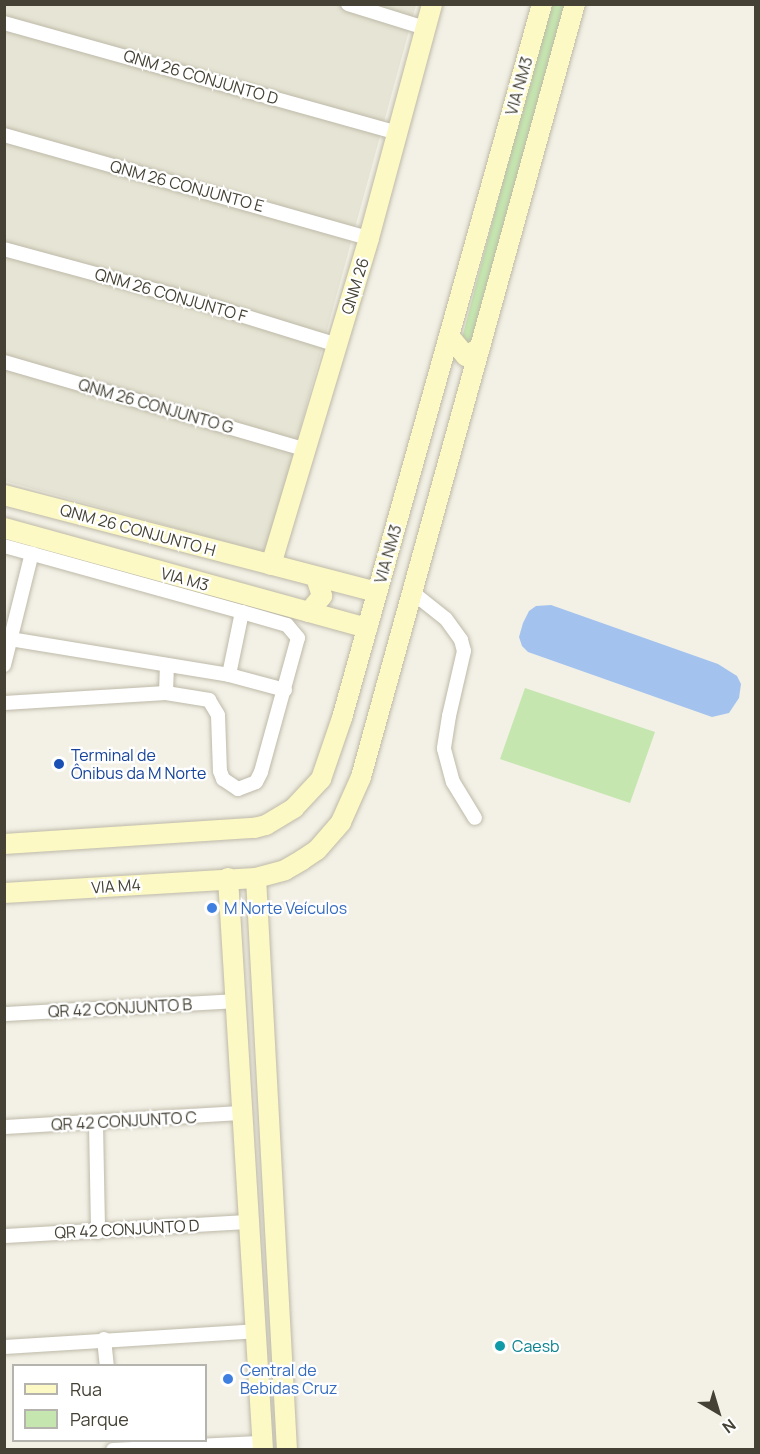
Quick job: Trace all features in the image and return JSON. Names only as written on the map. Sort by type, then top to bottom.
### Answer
[{"type":"main road","name":"QNM 26","points":[[271,565],[308,450],[369,238],[432,4]]},
{"type":"main road","name":"VIA NM3","points":[[4,844],[242,830],[266,825],[294,808],[321,778],[342,718],[542,4]]},
{"type":"main road","name":"VIA NM3","points":[[228,878],[256,878],[294,865],[326,840],[341,822],[353,800],[575,4]]},
{"type":"main road","points":[[449,336],[466,356],[480,348]]},
{"type":"main road","points":[[437,379],[453,375],[463,379],[468,390]]},
{"type":"main road","name":"QNM 26 CONJUNTO H","points":[[4,495],[271,565]]},
{"type":"main road","name":"VIA M3","points":[[4,528],[367,628]]},
{"type":"main road","points":[[271,565],[377,592]]},
{"type":"main road","points":[[309,612],[322,596],[316,577]]},
{"type":"main road","points":[[353,677],[370,690],[379,689],[387,682]]},
{"type":"main road","points":[[342,718],[359,718],[369,727],[372,736]]},
{"type":"main road","points":[[228,878],[263,1446]]},
{"type":"main road","name":"VIA M4","points":[[4,893],[228,878]]},
{"type":"main road","points":[[256,878],[287,1449]]},
{"type":"main road","points":[[232,950],[260,949]]},
{"type":"street","points":[[348,4],[425,28]]},
{"type":"street","name":"QNM 26 CONJUNTO D","points":[[4,23],[398,133]]},
{"type":"street","name":"QNM 26 CONJUNTO E","points":[[4,135],[369,238]]},
{"type":"street","name":"QNM 26 CONJUNTO F","points":[[4,249],[192,300],[337,345]]},
{"type":"street","name":"QNM 26 CONJUNTO G","points":[[4,362],[308,450]]},
{"type":"street","points":[[4,546],[287,625],[296,632],[298,638],[261,772],[256,782],[238,789],[229,785],[220,771],[218,715],[213,704],[204,698],[166,693],[4,703]]},
{"type":"street","points":[[4,665],[8,638],[32,553]]},
{"type":"street","points":[[412,592],[446,619],[461,640],[464,651],[444,749],[453,782],[475,818]]},
{"type":"street","points":[[229,675],[242,612]]},
{"type":"street","points":[[8,638],[229,675],[285,690]]},
{"type":"street","points":[[166,693],[167,666]]},
{"type":"street","name":"QR 42 CONJUNTO B","points":[[4,1014],[236,1001]]},
{"type":"street","name":"QR 42 CONJUNTO C","points":[[4,1127],[96,1124],[242,1113]]},
{"type":"street","points":[[96,1124],[98,1232]]},
{"type":"street","name":"QR 42 CONJUNTO D","points":[[4,1236],[249,1222]]},
{"type":"street","points":[[4,1347],[256,1331]]},
{"type":"street","points":[[104,1339],[107,1364]]},
{"type":"street","points":[[113,1449],[263,1446]]},
{"type":"shaded area","points":[[4,5],[416,5],[266,553],[5,481]]},
{"type":"green space","points":[[549,5],[575,5],[477,338],[469,347],[462,338]]},
{"type":"green space","points":[[525,688],[655,732],[630,803],[500,759]]},
{"type":"water","points":[[551,605],[718,664],[737,676],[741,684],[739,698],[729,713],[712,717],[528,652],[522,646],[519,637],[523,623],[529,611],[536,606]]},
{"type":"place","name":"Terminal de Ônibus da M Norte","points":[[59,764]]},
{"type":"place","name":"M Norte Veículos","points":[[212,908]]},
{"type":"place","name":"Caesb","points":[[500,1346]]},
{"type":"place","name":"Central de Bebidas Cruz","points":[[228,1379]]}]
